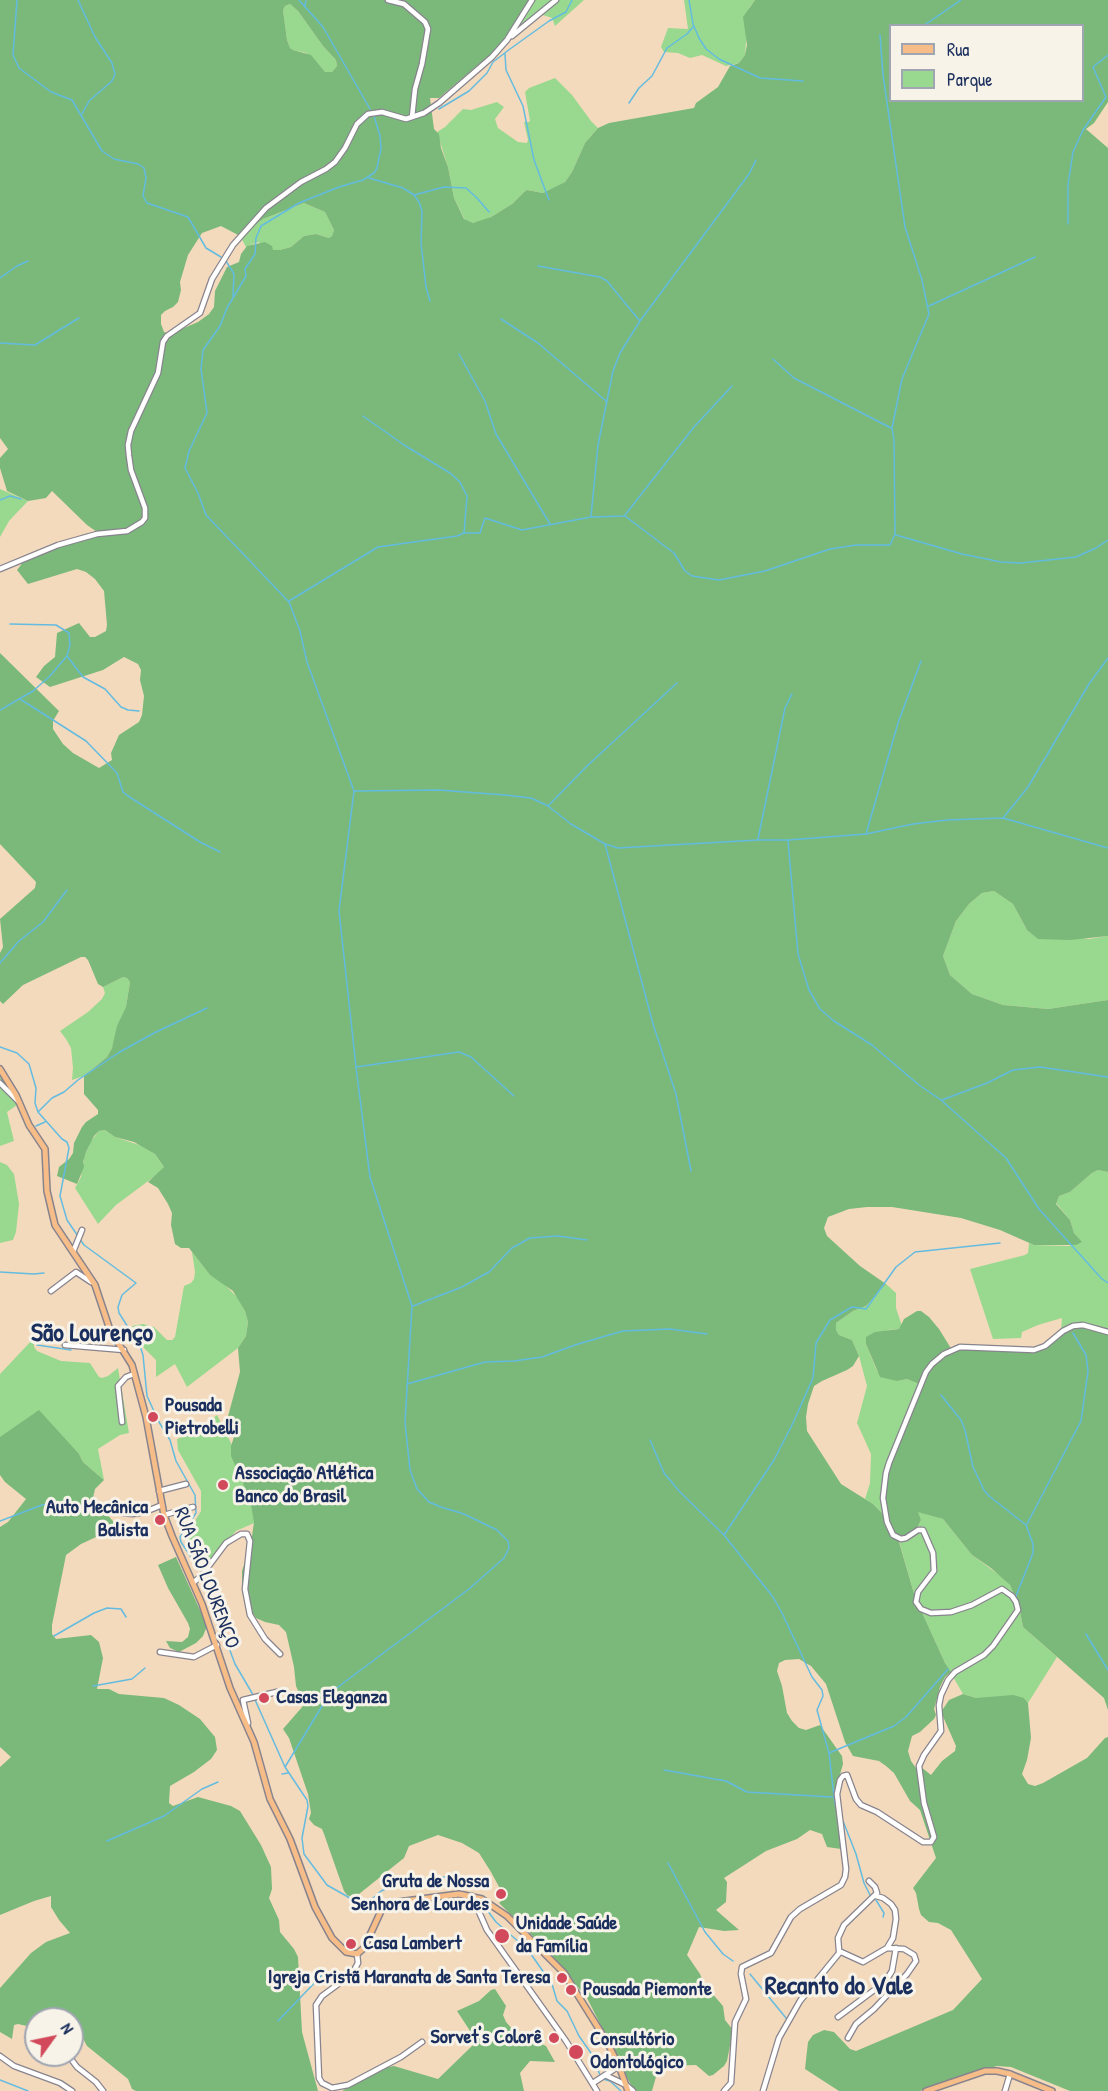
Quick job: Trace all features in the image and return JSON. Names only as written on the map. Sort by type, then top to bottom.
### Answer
[{"type":"main road","name":"RUA SÃO LOURENÇO","points":[[0,1069],[29,1125],[45,1149],[47,1191],[59,1233],[95,1285],[108,1325],[124,1350],[134,1374],[146,1417],[164,1515],[193,1583],[217,1645],[230,1688],[259,1756],[270,1799],[290,1839],[315,1907],[332,1938],[346,1952],[357,1954]]},
{"type":"main road","points":[[357,1954],[364,1948],[381,1911],[390,1903],[459,1894],[472,1896],[489,1904],[507,1916],[564,1973],[594,2019],[619,2066],[627,2088]]},
{"type":"main road","points":[[926,2091],[985,2071],[1010,2074],[1052,2091]]},
{"type":"street","points":[[388,0],[404,4],[425,22],[428,29],[415,89],[412,117]]},
{"type":"street","points":[[507,40],[532,0]]},
{"type":"street","points":[[0,569],[42,551],[92,536],[128,531],[145,518],[143,501],[129,456],[131,431],[158,374],[163,342],[172,331],[200,313],[212,279],[233,245],[266,208],[301,182],[335,162],[357,124],[368,114],[382,112],[400,118],[412,117],[439,103],[492,57],[507,40],[556,0]]},
{"type":"street","points":[[0,1083],[19,1102]]},
{"type":"street","points":[[73,1252],[81,1232]]},
{"type":"street","points":[[51,1291],[76,1272],[95,1285]]},
{"type":"street","points":[[724,2091],[730,2083],[735,2022],[746,1999],[741,1974],[742,1967],[771,1953],[795,1913],[841,1885],[846,1869],[837,1794],[840,1780],[847,1775],[856,1799],[861,1805],[877,1812],[923,1842],[931,1842],[934,1837],[924,1803],[919,1766],[941,1731],[939,1705],[941,1695],[948,1680],[955,1672],[984,1655],[993,1646],[1018,1610],[1017,1602],[1002,1589],[972,1605],[951,1612],[931,1613],[921,1609],[916,1602],[918,1592],[934,1571],[933,1553],[923,1530],[918,1530],[901,1539],[893,1535],[886,1522],[883,1498],[886,1473],[903,1425],[926,1372],[944,1354],[960,1347],[1034,1350],[1045,1346],[1073,1326],[1083,1325],[1108,1332]]},
{"type":"street","points":[[65,1345],[124,1350]]},
{"type":"street","points":[[122,1422],[118,1386],[126,1377],[134,1374]]},
{"type":"street","points":[[159,1491],[186,1484]]},
{"type":"street","points":[[103,1510],[132,1514],[145,1512],[162,1505]]},
{"type":"street","points":[[164,1515],[193,1507]]},
{"type":"street","points":[[193,1583],[208,1568],[226,1543],[241,1534],[247,1534],[250,1541],[245,1589],[250,1615],[265,1639],[280,1653]]},
{"type":"street","points":[[160,1652],[194,1657],[217,1645]]},
{"type":"street","points":[[251,1735],[244,1699],[281,1691]]},
{"type":"street","points":[[840,1952],[837,1938],[844,1925],[876,1896],[877,1889],[869,1881]]},
{"type":"street","points":[[472,1896],[483,1923],[597,2091]]},
{"type":"street","points":[[876,1896],[883,1898],[895,1910],[896,1920],[887,1948]]},
{"type":"street","points":[[476,1926],[483,1923]]},
{"type":"street","points":[[840,1952],[863,1962],[887,1948],[907,1949],[914,1954],[916,1961],[874,2009],[856,2024],[848,2038]]},
{"type":"street","points":[[838,2017],[885,1983],[892,1971],[896,1948]]},
{"type":"street","points":[[763,2091],[773,2053],[784,2028],[800,2001],[840,1952]]},
{"type":"street","points":[[357,1954],[358,1963],[352,1974],[317,2002],[315,2011],[319,2078],[322,2083],[332,2088],[348,2085],[406,2054],[422,2042]]},
{"type":"street","points":[[0,2055],[14,2066],[60,2083],[72,2091]]},
{"type":"street","points":[[593,2083],[619,2066]]},
{"type":"street","points":[[77,2067],[104,2091]]},
{"type":"street","points":[[1005,2091],[1010,2074]]},
{"type":"street","points":[[602,2076],[633,2091]]},
{"type":"green space","points":[[0,0],[530,0],[498,48],[439,98],[430,98],[434,129],[439,134],[454,198],[464,219],[473,223],[491,217],[512,204],[527,190],[543,193],[565,182],[585,143],[598,128],[609,123],[694,108],[696,103],[718,87],[730,66],[739,63],[745,55],[747,45],[743,17],[755,0],[1108,0],[1108,102],[1094,123],[1086,129],[1108,148],[1108,936],[1070,940],[1038,939],[1027,930],[1013,904],[994,891],[982,893],[969,904],[956,921],[943,956],[950,975],[972,994],[1003,1005],[1048,1009],[1108,1000],[1108,1172],[1098,1170],[1070,1192],[1059,1196],[1056,1204],[1070,1220],[1074,1233],[1082,1242],[1076,1245],[1034,1245],[1000,1230],[961,1218],[892,1207],[849,1209],[828,1217],[824,1228],[827,1236],[860,1266],[886,1284],[866,1306],[853,1311],[836,1323],[839,1335],[852,1340],[859,1356],[853,1366],[847,1370],[814,1386],[806,1417],[807,1431],[841,1484],[873,1504],[883,1514],[885,1467],[919,1384],[907,1379],[897,1381],[880,1377],[866,1344],[866,1337],[875,1332],[899,1329],[904,1319],[917,1311],[929,1317],[952,1350],[1035,1349],[1046,1344],[1049,1339],[1061,1331],[1086,1325],[1108,1331],[1108,1710],[1104,1698],[1023,1627],[1019,1606],[1010,1585],[972,1555],[943,1519],[918,1512],[921,1520],[913,1536],[899,1542],[915,1597],[951,1672],[945,1677],[940,1687],[934,1709],[936,1715],[934,1719],[912,1736],[908,1751],[916,1768],[921,1767],[931,1775],[942,1761],[955,1751],[956,1746],[941,1712],[949,1700],[963,1694],[976,1698],[1013,1695],[1024,1698],[1028,1703],[1031,1738],[1022,1774],[1028,1784],[1035,1786],[1043,1783],[1087,1758],[1108,1737],[1108,2091],[1070,2091],[1011,2067],[997,2066],[920,2091],[839,2091],[805,2069],[808,2042],[813,2035],[824,2030],[834,2032],[850,2049],[856,2051],[953,2010],[982,1979],[951,1930],[938,1923],[929,1922],[921,1915],[913,1888],[936,1858],[920,1810],[910,1801],[894,1773],[886,1766],[879,1761],[853,1756],[845,1742],[826,1684],[811,1666],[799,1659],[779,1663],[777,1671],[787,1713],[792,1721],[799,1728],[806,1730],[820,1725],[842,1756],[843,1764],[837,1785],[841,1849],[827,1847],[822,1834],[810,1830],[797,1839],[766,1851],[724,1878],[727,1882],[726,1902],[716,1910],[739,1930],[724,1931],[699,1927],[687,1955],[704,1984],[723,2006],[725,2020],[733,2030],[727,2061],[713,2075],[709,2076],[696,2065],[659,2066],[652,2091],[634,2091],[587,1998],[545,1948],[499,1903],[505,1898],[491,1872],[479,1853],[462,1843],[438,1835],[409,1846],[404,1858],[359,1894],[352,1897],[344,1891],[322,1829],[309,1819],[311,1813],[308,1794],[289,1738],[283,1729],[303,1706],[296,1686],[286,1632],[279,1625],[256,1618],[250,1609],[242,1584],[242,1571],[251,1543],[254,1522],[250,1499],[231,1456],[234,1428],[227,1420],[240,1372],[238,1348],[246,1336],[248,1322],[245,1311],[233,1291],[210,1275],[189,1248],[181,1248],[175,1244],[171,1225],[172,1213],[158,1188],[148,1182],[164,1167],[155,1154],[134,1142],[115,1137],[105,1130],[99,1131],[86,1152],[84,1167],[77,1184],[57,1176],[59,1167],[73,1153],[74,1143],[82,1127],[98,1114],[98,1110],[84,1094],[84,1076],[107,1057],[112,1048],[117,1026],[126,1007],[130,982],[123,977],[103,987],[98,984],[88,960],[81,957],[23,985],[3,1004],[0,1001],[0,953],[3,947],[0,919],[35,888],[36,882],[0,844],[0,653],[59,711],[53,721],[53,729],[63,744],[73,753],[99,768],[112,760],[111,753],[119,735],[139,722],[144,696],[140,680],[141,670],[138,664],[124,657],[103,670],[50,687],[36,677],[55,657],[57,633],[79,623],[90,637],[106,631],[104,591],[95,579],[77,569],[28,584],[17,570],[24,561],[84,534],[97,532],[52,491],[46,498],[28,501],[7,491],[0,468],[0,458],[8,449],[0,438]],"holes":[[[290,4],[336,60],[337,66],[332,72],[325,72],[311,55],[290,48],[283,10]],[[304,203],[325,212],[334,230],[332,236],[329,238],[316,234],[304,236],[291,247],[280,250],[273,250],[272,246],[265,242],[247,246],[239,262],[227,267],[215,291],[214,307],[209,314],[198,322],[170,334],[164,332],[161,315],[178,302],[180,282],[188,255],[202,233],[221,226],[240,236],[263,219]]]},
{"type":"green space","points":[[530,0],[584,0],[555,26],[552,18],[543,15],[515,32],[511,29]]},
{"type":"green space","points":[[684,0],[755,0],[749,8],[745,55],[739,63],[726,66],[702,55],[690,58],[678,53],[664,52],[661,47],[668,28],[688,29]]},
{"type":"green space","points":[[290,4],[336,60],[337,66],[332,72],[325,72],[306,53],[290,48],[283,10]]},
{"type":"green space","points":[[555,78],[572,95],[598,128],[585,143],[572,172],[565,182],[543,193],[527,190],[512,204],[491,217],[473,223],[465,220],[454,198],[448,167],[437,132],[463,109],[471,110],[497,102],[504,107],[495,119],[498,128],[518,142],[527,143],[524,122],[530,121],[525,92],[529,88]]},
{"type":"green space","points":[[304,203],[325,212],[334,230],[332,236],[329,238],[316,234],[304,236],[291,247],[280,250],[273,250],[258,242],[246,247],[240,236],[263,219]]},
{"type":"green space","points":[[0,489],[28,501],[9,521],[0,537]]},
{"type":"green space","points":[[994,891],[1013,904],[1027,930],[1089,939],[1108,936],[1108,1000],[1048,1009],[1003,1005],[972,994],[950,975],[943,956],[956,921],[969,904],[982,893]]},
{"type":"green space","points":[[123,977],[130,982],[126,1007],[112,1048],[107,1057],[84,1076],[72,1080],[71,1048],[60,1031],[88,1012],[102,999],[105,993],[103,987]]},
{"type":"green space","points":[[0,1072],[17,1105],[7,1112],[14,1141],[0,1146]]},
{"type":"green space","points":[[105,1130],[115,1137],[142,1146],[155,1154],[164,1167],[116,1205],[98,1224],[75,1188],[81,1177],[84,1157],[91,1141],[99,1131]]},
{"type":"green space","points":[[0,1162],[7,1165],[14,1174],[19,1204],[13,1240],[0,1243]]},
{"type":"green space","points":[[1098,1170],[1108,1172],[1108,1331],[1061,1331],[1062,1318],[1022,1332],[1021,1338],[993,1339],[970,1269],[1025,1255],[1028,1253],[1029,1243],[1069,1246],[1081,1242],[1074,1233],[1070,1220],[1056,1203],[1059,1196],[1070,1192]]},
{"type":"green space","points":[[192,1252],[210,1275],[222,1282],[238,1298],[248,1322],[246,1336],[238,1348],[187,1387],[175,1364],[156,1377],[156,1360],[144,1348],[132,1326],[143,1324],[154,1327],[167,1340],[175,1337],[184,1286],[194,1279]]},
{"type":"green space","points":[[886,1284],[896,1293],[896,1308],[902,1326],[899,1329],[888,1330],[866,1344],[877,1371],[897,1381],[907,1379],[919,1384],[891,1454],[884,1515],[865,1499],[870,1483],[871,1454],[857,1423],[867,1386],[852,1340],[839,1335],[836,1323],[853,1311],[866,1306]]},
{"type":"green space","points":[[34,1338],[34,1347],[37,1351],[61,1361],[90,1363],[99,1377],[108,1376],[118,1368],[129,1433],[120,1435],[98,1449],[104,1480],[83,1462],[79,1454],[0,1437],[0,1374]]},
{"type":"green space","points":[[39,1410],[79,1454],[83,1462],[104,1480],[95,1489],[93,1498],[118,1527],[81,1544],[66,1555],[52,1634],[56,1639],[91,1635],[99,1642],[103,1658],[97,1689],[109,1689],[119,1694],[164,1698],[200,1719],[215,1737],[217,1750],[211,1759],[170,1786],[169,1803],[173,1806],[198,1797],[231,1806],[240,1811],[261,1845],[271,1867],[272,1889],[269,1898],[279,1920],[280,1932],[298,1957],[302,2032],[318,2091],[136,2091],[132,2089],[128,2079],[87,2046],[84,2040],[84,2007],[24,2007],[24,2025],[14,2025],[12,2039],[0,2032],[0,1988],[31,1953],[46,1942],[70,1933],[51,1907],[51,1896],[0,1915],[0,1767],[11,1757],[0,1747],[0,1527],[8,1522],[26,1499],[0,1475],[0,1437]]},
{"type":"green space","name":"Associação Atlética Banco do Brasil","points":[[217,1415],[241,1463],[261,1520],[236,1531],[205,1566],[194,1555],[185,1537],[201,1511],[201,1491],[178,1450],[177,1439],[198,1430]]},
{"type":"green space","points":[[917,1511],[943,1519],[972,1555],[1010,1585],[1018,1601],[1023,1627],[1057,1657],[1028,1703],[1024,1698],[976,1698],[963,1694],[945,1663],[915,1597],[899,1541],[913,1536],[921,1520]]},
{"type":"green space","points":[[176,1557],[207,1626],[203,1636],[196,1643],[179,1652],[170,1648],[166,1641],[182,1642],[188,1637],[190,1629],[158,1565]]},
{"type":"green space","points":[[495,1989],[506,2006],[503,2015],[506,2022],[514,2031],[546,2046],[555,2062],[530,2061],[520,2073],[524,2091],[342,2091],[382,2068],[394,2066],[438,2079],[476,2040],[457,2011],[479,2001]]},
{"type":"waterway","points":[[17,0],[13,55],[19,68],[51,92],[72,100],[102,151],[114,159],[138,164],[144,168],[146,178],[143,196],[147,203],[188,217],[206,248],[221,257]]},
{"type":"waterway","points":[[78,0],[95,37],[112,63],[115,74],[112,81],[89,101],[82,114]]},
{"type":"waterway","points":[[299,0],[323,27],[370,109]]},
{"type":"waterway","points":[[305,6],[306,0]]},
{"type":"waterway","points":[[439,109],[469,91],[487,73],[493,62],[510,49],[549,21],[566,12],[572,0]]},
{"type":"waterway","points":[[689,0],[693,24],[699,38],[706,49],[719,59],[760,78],[803,81]]},
{"type":"waterway","points":[[926,24],[961,0]]},
{"type":"waterway","points":[[629,103],[639,88],[652,76],[667,48],[693,27]]},
{"type":"waterway","points":[[289,601],[378,547],[457,536],[464,533],[480,533],[485,518],[522,530],[591,517],[625,516],[674,553],[685,571],[692,576],[719,580],[765,571],[830,549],[856,545],[890,545],[895,534],[892,428],[902,379],[929,314],[922,280],[905,227],[883,75],[880,35]]},
{"type":"waterway","points":[[505,54],[506,70],[523,106],[534,160],[549,200]]},
{"type":"waterway","points":[[1068,224],[1068,185],[1073,152],[1083,130],[1106,97],[1093,67],[1108,55]]},
{"type":"waterway","points":[[285,1767],[330,1693],[469,1589],[504,1558],[509,1548],[508,1541],[497,1530],[464,1514],[429,1502],[417,1489],[410,1470],[405,1422],[412,1306],[370,1177],[339,911],[354,791],[307,662],[300,631],[289,602],[206,515],[185,468],[189,451],[207,413],[201,369],[203,350],[220,326],[227,308],[246,276],[245,269],[255,254],[256,238],[261,226],[299,203],[363,180],[374,173],[381,148],[374,116]]},
{"type":"waterway","points":[[591,516],[598,445],[613,371],[620,353],[640,321],[749,174],[756,160]]},
{"type":"waterway","points":[[369,178],[403,188],[414,195],[419,202],[422,211],[421,243],[426,287],[430,301]]},
{"type":"waterway","points":[[414,195],[444,187],[466,188],[489,212]]},
{"type":"waterway","points":[[929,306],[1035,257]]},
{"type":"waterway","points":[[0,278],[28,261]]},
{"type":"waterway","points":[[226,261],[234,274],[233,296]]},
{"type":"waterway","points":[[538,266],[600,277],[607,281],[639,320]]},
{"type":"waterway","points":[[0,343],[35,345],[79,318]]},
{"type":"waterway","points":[[501,319],[538,343],[606,401]]},
{"type":"waterway","points":[[459,354],[485,401],[496,434],[550,524]]},
{"type":"waterway","points":[[773,359],[794,378],[891,428]]},
{"type":"waterway","points":[[625,515],[694,427],[732,386]]},
{"type":"waterway","points":[[363,416],[450,473],[460,482],[467,496],[464,533]]},
{"type":"waterway","points":[[0,500],[10,496],[21,499]]},
{"type":"waterway","points":[[896,535],[962,554],[1001,562],[1021,563],[1076,557],[1108,540]]},
{"type":"waterway","points":[[0,710],[33,691],[49,677],[67,656],[70,645],[69,633],[56,625],[10,624]]},
{"type":"waterway","points":[[67,656],[83,677],[105,689],[121,707],[139,711]]},
{"type":"waterway","points":[[1003,818],[1028,787],[1089,684],[1108,658]]},
{"type":"waterway","points":[[866,834],[898,723],[921,661]]},
{"type":"waterway","points":[[548,806],[587,766],[677,683]]},
{"type":"waterway","points":[[758,839],[785,708],[792,694]]},
{"type":"waterway","points":[[20,699],[86,741],[117,773],[123,792],[128,796],[200,842],[220,852]]},
{"type":"waterway","points":[[355,791],[438,790],[531,798],[548,806],[571,824],[605,844],[618,848],[866,834],[913,824],[947,820],[1003,818],[1108,848]]},
{"type":"waterway","points":[[788,841],[798,954],[809,990],[820,1009],[834,1021],[872,1045],[919,1085],[941,1100],[1006,1158],[1039,1209],[1108,1283]]},
{"type":"waterway","points":[[605,844],[653,1024],[676,1094],[691,1171]]},
{"type":"waterway","points":[[0,963],[19,941],[43,922],[67,890]]},
{"type":"waterway","points":[[38,1112],[52,1098],[64,1092],[118,1053],[207,1008]]},
{"type":"waterway","points":[[0,1047],[17,1053],[29,1064],[36,1088],[35,1103],[38,1112],[67,1142],[69,1148],[60,1196],[67,1220],[84,1245],[136,1283],[122,1295],[118,1307],[119,1313],[140,1346],[147,1396],[170,1440],[176,1461],[195,1495],[196,1513],[180,1537],[181,1542],[199,1569],[217,1589],[220,1596],[222,1629],[235,1664],[252,1693],[285,1767],[307,1800],[302,1838],[304,1854],[327,1885],[364,1906],[381,1891],[409,1880],[445,1877],[467,1888]]},
{"type":"waterway","points":[[356,1067],[459,1052],[471,1057],[514,1096]]},
{"type":"waterway","points":[[942,1100],[987,1083],[1013,1070],[1040,1067],[1108,1077]]},
{"type":"waterway","points":[[36,1126],[45,1122]]},
{"type":"waterway","points":[[413,1306],[462,1287],[489,1272],[512,1248],[530,1238],[558,1236],[587,1240]]},
{"type":"waterway","points":[[724,1535],[774,1460],[793,1423],[813,1378],[816,1343],[830,1320],[852,1307],[866,1309],[896,1267],[915,1252],[1000,1243]]},
{"type":"waterway","points":[[0,1272],[44,1273]]},
{"type":"waterway","points":[[407,1384],[485,1362],[542,1357],[623,1331],[670,1329],[707,1334]]},
{"type":"waterway","points":[[1027,1524],[1081,1421],[1088,1371],[1086,1355],[1073,1333]]},
{"type":"waterway","points":[[37,1345],[71,1350]]},
{"type":"waterway","points":[[941,1395],[961,1420],[973,1467],[984,1490],[1026,1525],[1033,1544],[1033,1553],[1016,1596]]},
{"type":"waterway","points":[[650,1440],[664,1473],[724,1535],[773,1597],[812,1677],[822,1690],[823,1696],[817,1710],[829,1753],[835,1805]]},
{"type":"waterway","points":[[0,1521],[42,1505],[62,1502],[70,1502],[96,1511]]},
{"type":"waterway","points":[[54,1636],[107,1608],[121,1609],[126,1617]]},
{"type":"waterway","points":[[1086,1634],[1108,1670]]},
{"type":"waterway","points":[[93,1686],[132,1679],[145,1668]]},
{"type":"waterway","points":[[829,1753],[894,1726],[906,1717],[948,1669]]},
{"type":"waterway","points":[[664,1770],[726,1781],[747,1792],[832,1797]]},
{"type":"waterway","points":[[282,1774],[288,1773]]},
{"type":"waterway","points":[[107,1841],[164,1816],[202,1789],[218,1782]]},
{"type":"waterway","points":[[843,1821],[870,1895]]},
{"type":"waterway","points":[[668,1863],[705,1932],[723,1954],[733,1961]]},
{"type":"waterway","points":[[876,1900],[884,1913],[883,1917]]},
{"type":"waterway","points":[[484,1906],[496,1922],[528,1950],[552,1984],[557,2001],[567,2011],[579,2036],[591,2053],[600,2075]]},
{"type":"waterway","points":[[750,1974],[786,2018]]},
{"type":"waterway","points":[[278,2021],[322,1975]]},
{"type":"waterway","points":[[603,2079],[610,2081],[621,2091]]},
{"type":"waterway","points":[[0,2080],[28,2091]]},
{"type":"place","name":"Pousada Pietrobelli","points":[[153,1417]]},
{"type":"place","name":"Associação Atlética Banco do Brasil","points":[[223,1485]]},
{"type":"place","name":"Auto Mecânica Balista","points":[[160,1520]]},
{"type":"place","name":"Casas Eleganza","points":[[264,1698]]},
{"type":"place","name":"Gruta de Nossa Senhora de Lourdes","points":[[501,1894]]},
{"type":"place","name":"Unidade Saúde da Família","points":[[502,1936]]},
{"type":"place","name":"Casa Lambert","points":[[351,1944]]},
{"type":"place","name":"Igreja Cristã Maranata de Santa Teresa","points":[[562,1978]]},
{"type":"place","name":"Pousada Piemonte","points":[[571,1990]]},
{"type":"place","name":"Sorvet's Colorê","points":[[554,2038]]},
{"type":"place","name":"Consultório Odontológico","points":[[576,2052]]},
{"type":"district","name":"São Lourenço","points":[[92,1334]]},
{"type":"district","name":"Recanto do Vale","points":[[839,1987]]}]
